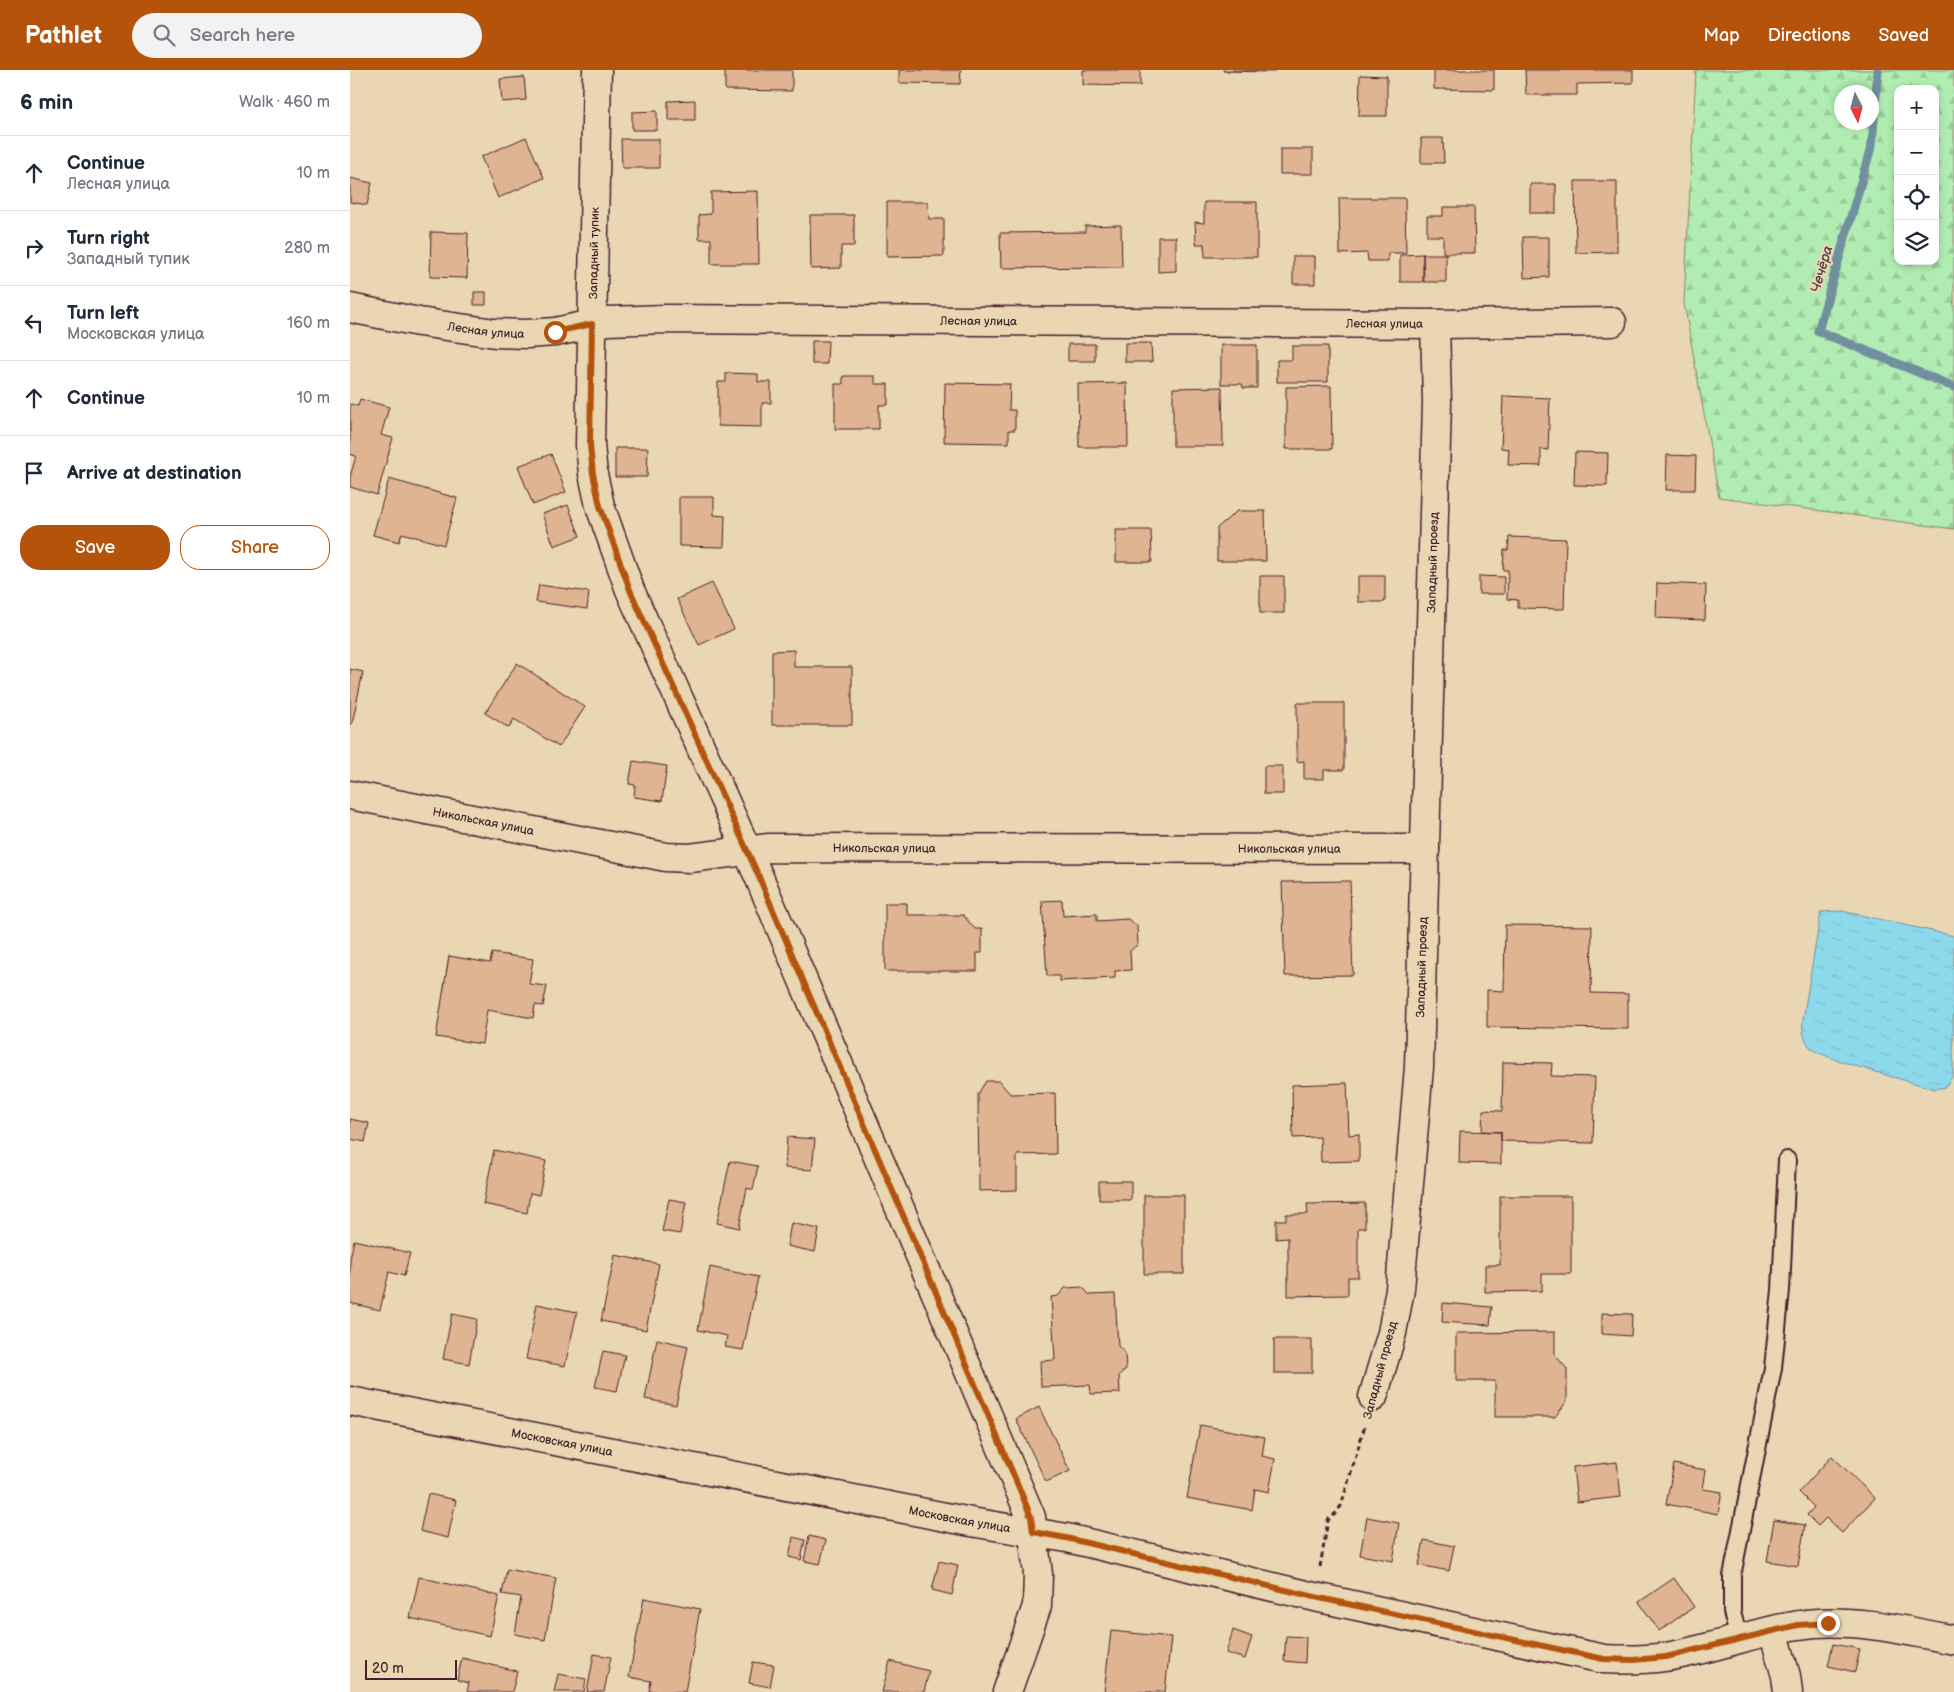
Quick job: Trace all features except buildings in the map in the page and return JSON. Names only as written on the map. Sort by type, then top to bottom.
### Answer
[{"type":"street","name":"Западный тупик","points":[[597,70],[590,445],[593,474],[600,506],[630,590],[747,851],[1031,1517],[1038,1574],[1037,1606],[1007,1692]]},
{"type":"street","name":"Лесная улица","points":[[350,308],[419,322],[495,333],[536,334],[608,321],[666,319],[1435,324],[1612,322]]},
{"type":"street","name":"Западный проезд","points":[[1373,1397],[1392,1333],[1400,1289],[1419,1067],[1437,402],[1435,324]]},
{"type":"street","name":"Никольская улица","points":[[350,795],[666,857],[690,858],[769,848],[1425,849]]},
{"type":"street","name":"Московская улица","points":[[350,1401],[972,1522],[1066,1538],[1315,1597],[1604,1659],[1633,1660],[1666,1657],[1798,1625],[1828,1623],[1890,1628],[1954,1640]]},
{"type":"street","points":[[1773,1632],[1786,1676],[1788,1692]]},
{"type":"lane","points":[[1739,1639],[1732,1612],[1732,1576],[1773,1368],[1788,1160]]},
{"type":"path","name":"Западный проезд","points":[[1315,1597],[1328,1520],[1341,1506],[1373,1397]]},
{"type":"green space","points":[[1696,70],[1954,70],[1954,529],[1719,497],[1684,303]]},
{"type":"water","points":[[1842,911],[1954,936],[1953,1076],[1945,1087],[1935,1089],[1849,1064],[1818,1052],[1811,1048],[1806,1041],[1803,1031],[1803,1019],[1821,912]]},
{"type":"waterway","name":"Чечёра","points":[[1878,70],[1872,144],[1818,331],[1954,387]]},
{"type":"route","points":[[555,332],[592,324],[590,445],[593,474],[600,506],[630,590],[759,877],[1020,1490],[1031,1517],[1033,1532],[1066,1538],[1315,1597],[1604,1659],[1633,1660],[1666,1657],[1798,1625],[1828,1623]]}]
